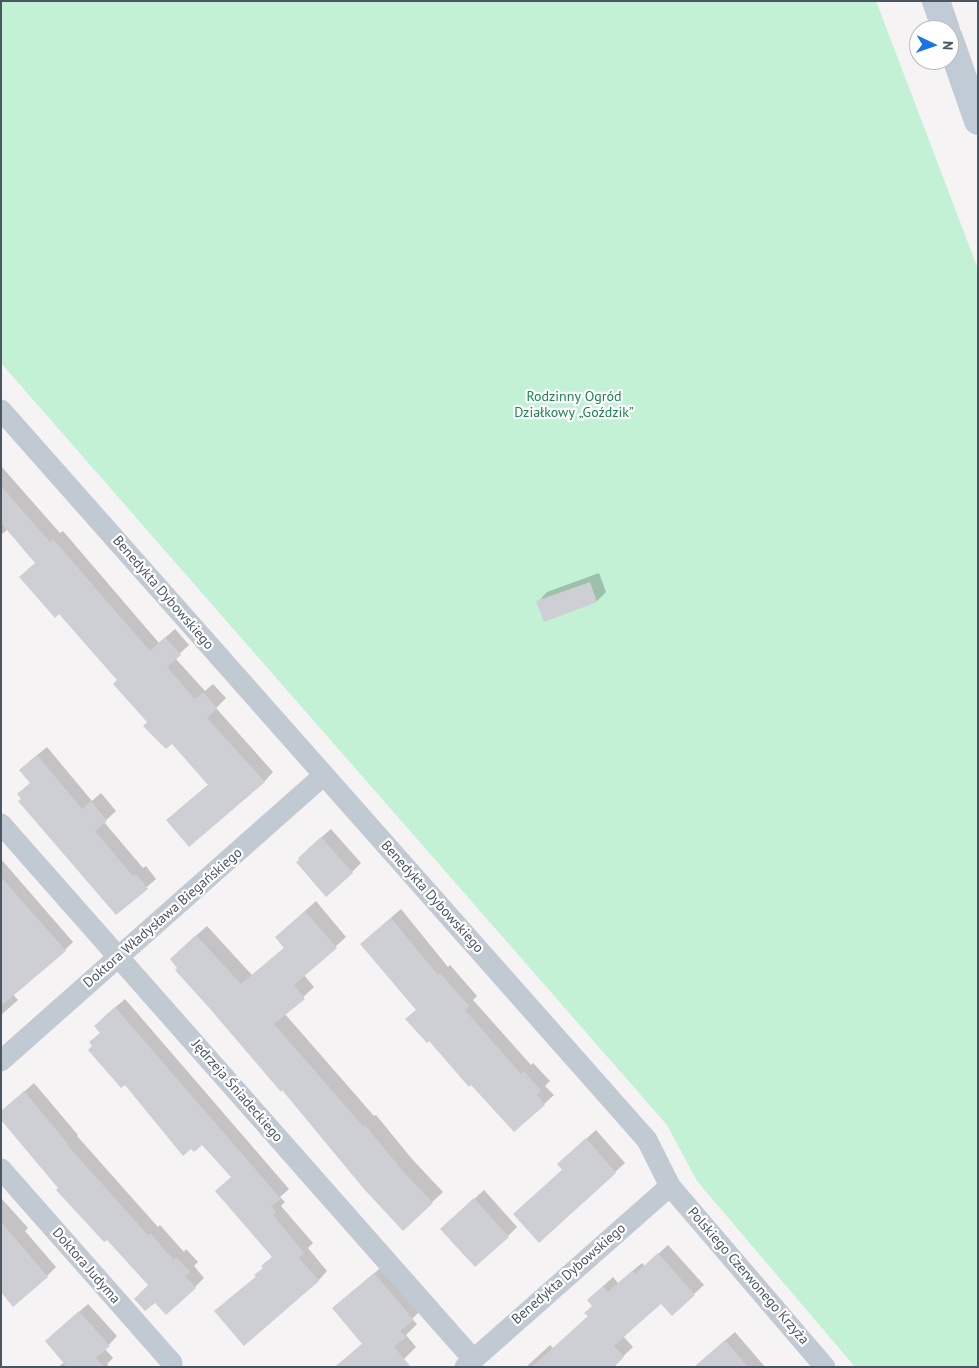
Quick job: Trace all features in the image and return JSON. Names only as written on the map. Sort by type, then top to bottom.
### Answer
[{"type":"main road","points":[[936,1],[943,20]]},
{"type":"main road","points":[[959,67],[978,121]]},
{"type":"street","name":"Benedykta Dybowskiego","points":[[1,410],[647,1140],[670,1186],[469,1363]]},
{"type":"street","name":"Doktora Władysława Biegańskiego","points":[[1,1061],[324,776]]},
{"type":"street","name":"Jędrzeja Śniadeckiego","points":[[1,824],[119,957],[469,1363]]},
{"type":"street","name":"Doktora Judyma","points":[[1,1169],[172,1362]]},
{"type":"street","name":"Polskiego Czerwonego Krzyża","points":[[670,1186],[825,1367]]},
{"type":"green space","name":"Rodzinny Ogród Działkowy „Goździk”","points":[[1,1],[876,1],[978,269],[978,1367],[855,1367],[697,1181],[667,1125],[1,363]]},
{"type":"building","points":[[1,486],[50,542],[53,539],[150,651],[165,637],[181,655],[167,667],[195,699],[203,692],[217,708],[207,718],[265,782],[189,847],[166,820],[208,785],[172,744],[166,749],[143,726],[147,722],[113,684],[117,680],[59,614],[55,618],[19,577],[35,563],[1,523]]},
{"type":"building","points":[[590,582],[597,602],[544,622],[536,601]]},
{"type":"building","points":[[37,755],[82,809],[91,801],[107,821],[95,831],[133,876],[136,874],[148,889],[116,915],[18,801],[21,799],[17,794],[30,783],[19,770]]},
{"type":"building","points":[[321,837],[353,873],[326,897],[296,862]]},
{"type":"building","points":[[1,877],[66,951],[1,1006]]},
{"type":"building","points":[[305,911],[337,948],[294,985],[305,999],[274,1024],[433,1203],[403,1231],[364,1189],[282,1090],[281,1092],[175,970],[177,968],[170,959],[196,935],[241,984],[284,948],[275,937]]},
{"type":"building","points":[[391,918],[438,975],[440,973],[469,1006],[465,1010],[521,1074],[524,1071],[541,1091],[537,1095],[545,1105],[514,1132],[471,1085],[469,1087],[429,1041],[427,1043],[405,1019],[416,1010],[360,944]]},
{"type":"building","points":[[115,1007],[281,1199],[271,1206],[276,1212],[273,1215],[304,1253],[299,1258],[319,1281],[244,1346],[214,1311],[256,1277],[254,1275],[263,1268],[261,1266],[272,1257],[215,1191],[231,1177],[202,1145],[194,1152],[191,1149],[183,1156],[125,1085],[121,1088],[88,1050],[92,1046],[89,1042],[100,1033],[94,1026]]},
{"type":"building","points":[[24,1091],[68,1146],[148,1235],[150,1233],[174,1260],[176,1257],[190,1272],[185,1276],[196,1288],[166,1315],[155,1303],[145,1311],[134,1299],[148,1285],[107,1240],[104,1242],[56,1190],[58,1188],[1,1120],[1,1111]]},
{"type":"building","points":[[586,1138],[616,1173],[539,1243],[513,1214],[562,1170],[557,1164]]},
{"type":"building","points":[[474,1198],[509,1237],[475,1267],[440,1229]]},
{"type":"building","points":[[1,1222],[48,1277],[13,1307],[1,1292]]},
{"type":"building","points":[[658,1253],[695,1295],[672,1316],[661,1304],[637,1325],[614,1346],[624,1357],[614,1367],[532,1367],[588,1316],[584,1313],[592,1306],[587,1300],[603,1286],[608,1292],[632,1271],[635,1274]]},
{"type":"building","points":[[374,1273],[414,1320],[400,1331],[406,1337],[394,1347],[411,1367],[335,1367],[362,1344],[332,1308]]},
{"type":"building","points":[[79,1311],[110,1346],[96,1358],[105,1367],[67,1367],[45,1341]]},
{"type":"building","points":[[725,1340],[748,1367],[694,1367]]}]
